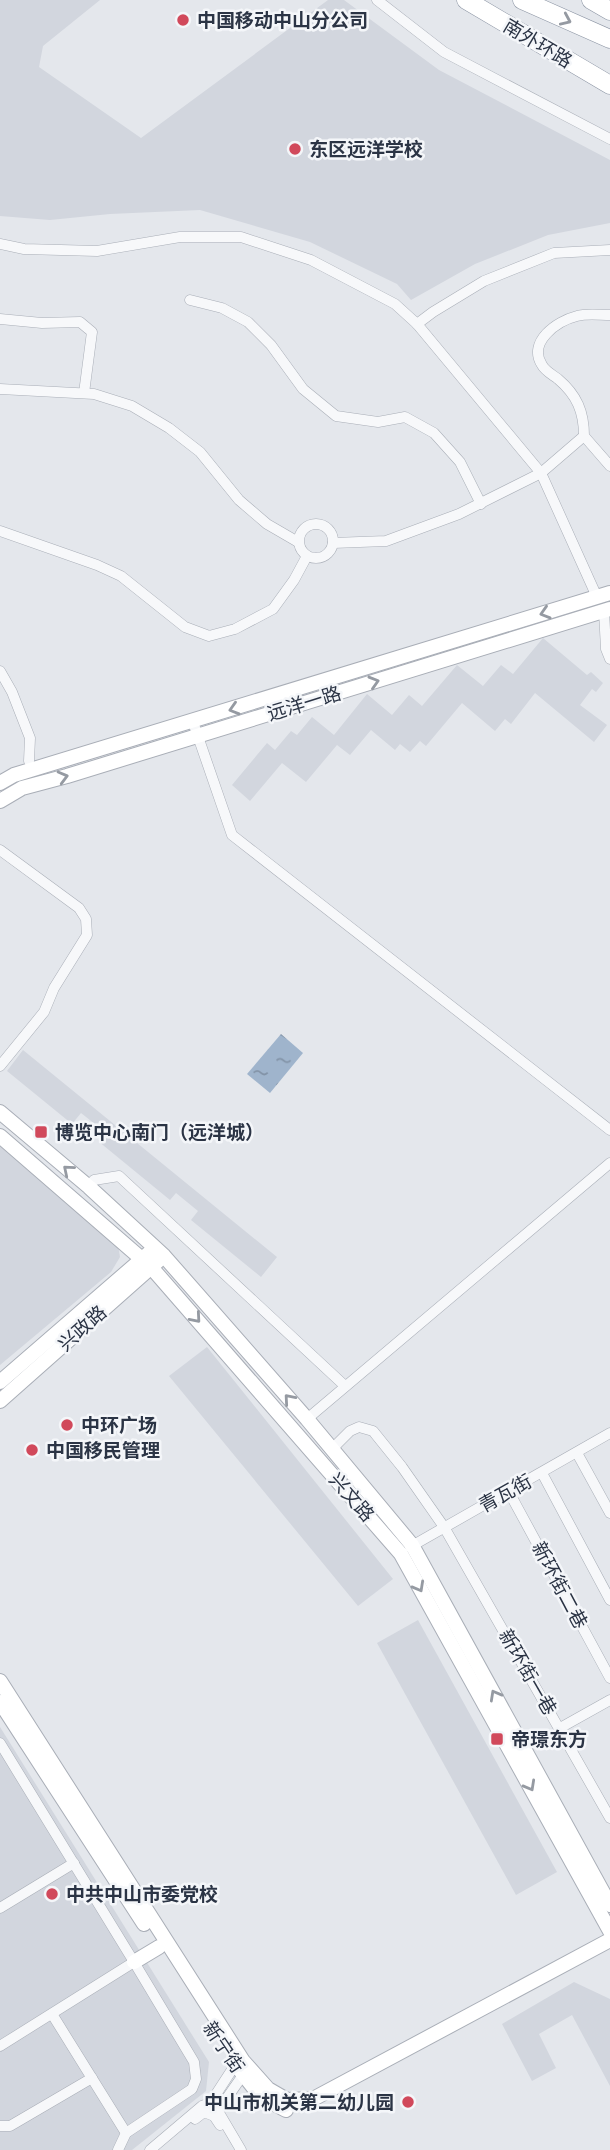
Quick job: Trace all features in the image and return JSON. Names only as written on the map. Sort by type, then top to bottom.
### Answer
[{"type":"highway","name":"南外环路","points":[[466,0],[610,85]]},
{"type":"highway","points":[[522,0],[610,39]]},
{"type":"highway","points":[[591,0],[610,11]]},
{"type":"street","points":[[377,0],[444,52],[610,139]]},
{"type":"street","points":[[0,244],[24,249],[97,250],[180,237],[241,237],[311,260],[395,304],[417,324],[541,474],[604,595]]},
{"type":"street","points":[[417,324],[484,281],[554,253],[610,250]]},
{"type":"street","points":[[190,300],[222,308],[248,322],[271,345],[303,389],[336,416],[378,422],[405,417],[434,433],[460,462],[481,504]]},
{"type":"street","points":[[610,315],[578,315],[556,325],[540,341],[537,355],[542,368],[576,396],[584,419],[584,436],[610,466]]},
{"type":"street","points":[[0,319],[42,323],[80,322],[92,332],[84,393]]},
{"type":"street","points":[[0,389],[94,394],[132,406],[169,428],[200,452],[239,500],[267,524],[298,542],[302,553],[312,558],[323,557],[333,543],[331,532],[317,524],[306,527],[298,542]]},
{"type":"street","points":[[333,543],[386,541],[481,504],[541,474],[584,436]]},
{"type":"street","points":[[0,531],[121,576],[185,627],[209,636],[235,629],[273,609],[307,556]]},
{"type":"street","name":"远洋一路","points":[[0,801],[22,788],[604,595]]},
{"type":"street","points":[[607,610],[606,649],[610,659]]},
{"type":"street","name":"远洋一路","points":[[0,783],[30,765],[195,729],[607,610]]},
{"type":"street","points":[[0,671],[12,692],[30,738],[30,765],[37,784]]},
{"type":"street","points":[[195,729],[232,835],[610,1129]]},
{"type":"street","points":[[0,850],[79,908],[86,919],[87,935],[54,988],[44,1012],[0,1066]]},
{"type":"street","name":"兴文路","points":[[0,1112],[89,1187],[160,1252],[332,1449],[407,1549],[610,1905]]},
{"type":"street","name":"兴文路","points":[[0,1136],[147,1262],[407,1549],[610,1931]]},
{"type":"street","points":[[307,1419],[610,1163]]},
{"type":"street","points":[[89,1187],[94,1180],[119,1176],[345,1386]]},
{"type":"street","name":"兴政路","points":[[0,1382],[160,1252]]},
{"type":"street","name":"兴政路","points":[[0,1401],[147,1262]]},
{"type":"street","name":"新环街一巷","points":[[332,1449],[350,1431],[359,1427],[373,1431],[402,1467],[444,1527],[610,1818]]},
{"type":"street","name":"青瓦街","points":[[407,1549],[610,1433]]},
{"type":"street","points":[[577,1453],[610,1513]]},
{"type":"street","points":[[541,1473],[610,1600]]},
{"type":"street","name":"新环街二巷","points":[[509,1492],[610,1678]]},
{"type":"street","points":[[0,1681],[243,2061],[268,2089],[288,2100],[313,2099],[610,1940]]},
{"type":"street","points":[[560,1727],[610,1700]]},
{"type":"street","name":"新宁街","points":[[0,1702],[239,2070],[261,2097],[286,2110],[316,2106],[610,1949]]},
{"type":"street","points":[[0,1743],[194,2062],[196,2079],[192,2089],[126,2133],[118,2150]]},
{"type":"street","points":[[0,1908],[74,1863]]},
{"type":"street","points":[[0,2046],[159,1947]]},
{"type":"street","points":[[52,2014],[126,2133]]},
{"type":"street","points":[[159,2150],[212,2110],[239,2070]]},
{"type":"street","points":[[0,2126],[10,2126],[92,2078]]},
{"type":"street","points":[[150,2150],[202,2106],[212,2110],[241,2150]]},
{"type":"street","points":[[212,2110],[234,2150]]},
{"type":"shaded area","name":"东区远洋学校","points":[[0,0],[100,0],[43,46],[39,67],[141,138],[328,0],[344,0],[439,70],[610,160],[610,223],[548,235],[475,264],[411,300],[397,284],[310,242],[200,210],[50,220],[0,216]]},
{"type":"shaded area","points":[[543,638],[587,675],[591,672],[603,683],[596,692],[592,689],[580,705],[607,725],[594,742],[535,693],[511,724],[505,719],[495,731],[462,703],[426,746],[420,741],[410,752],[400,744],[395,750],[371,730],[350,755],[337,745],[306,782],[282,763],[250,801],[232,785],[267,743],[275,750],[291,731],[297,735],[312,717],[334,735],[367,694],[392,715],[409,695],[422,706],[457,665],[483,686],[501,665],[513,674]]},
{"type":"shaded area","points":[[23,1050],[277,1257],[261,1277],[191,1220],[198,1211],[176,1193],[170,1200],[98,1141],[105,1132],[81,1113],[72,1124],[7,1071]]},
{"type":"shaded area","points":[[0,1146],[118,1245],[120,1257],[111,1272],[0,1365]]},
{"type":"shaded area","points":[[207,1347],[393,1579],[358,1606],[169,1376]]},
{"type":"shaded area","points":[[418,1620],[557,1872],[516,1895],[377,1643]]},
{"type":"shaded area","name":"中共中山市委党校","points":[[0,1727],[209,2062],[206,2091],[132,2150],[0,2150]]},
{"type":"shaded area","points":[[574,1982],[610,1999],[610,2086],[572,2015],[539,2034],[556,2068],[532,2081],[502,2024]]},
{"type":"water","points":[[281,1034],[303,1053],[270,1093],[247,1074]]},
{"type":"place","name":"中国移动中山分公司","points":[[183,20]]},
{"type":"place","name":"东区远洋学校","points":[[295,149]]},
{"type":"place","name":"博览中心南门（远洋城）","points":[[41,1132]]},
{"type":"place","name":"中环广场","points":[[67,1425]]},
{"type":"place","name":"中国移民管理","points":[[32,1450]]},
{"type":"place","name":"帝璟东方","points":[[497,1739]]},
{"type":"place","name":"中共中山市委党校","points":[[52,1894]]},
{"type":"place","name":"中山市机关第二幼儿园","points":[[408,2102]]}]
